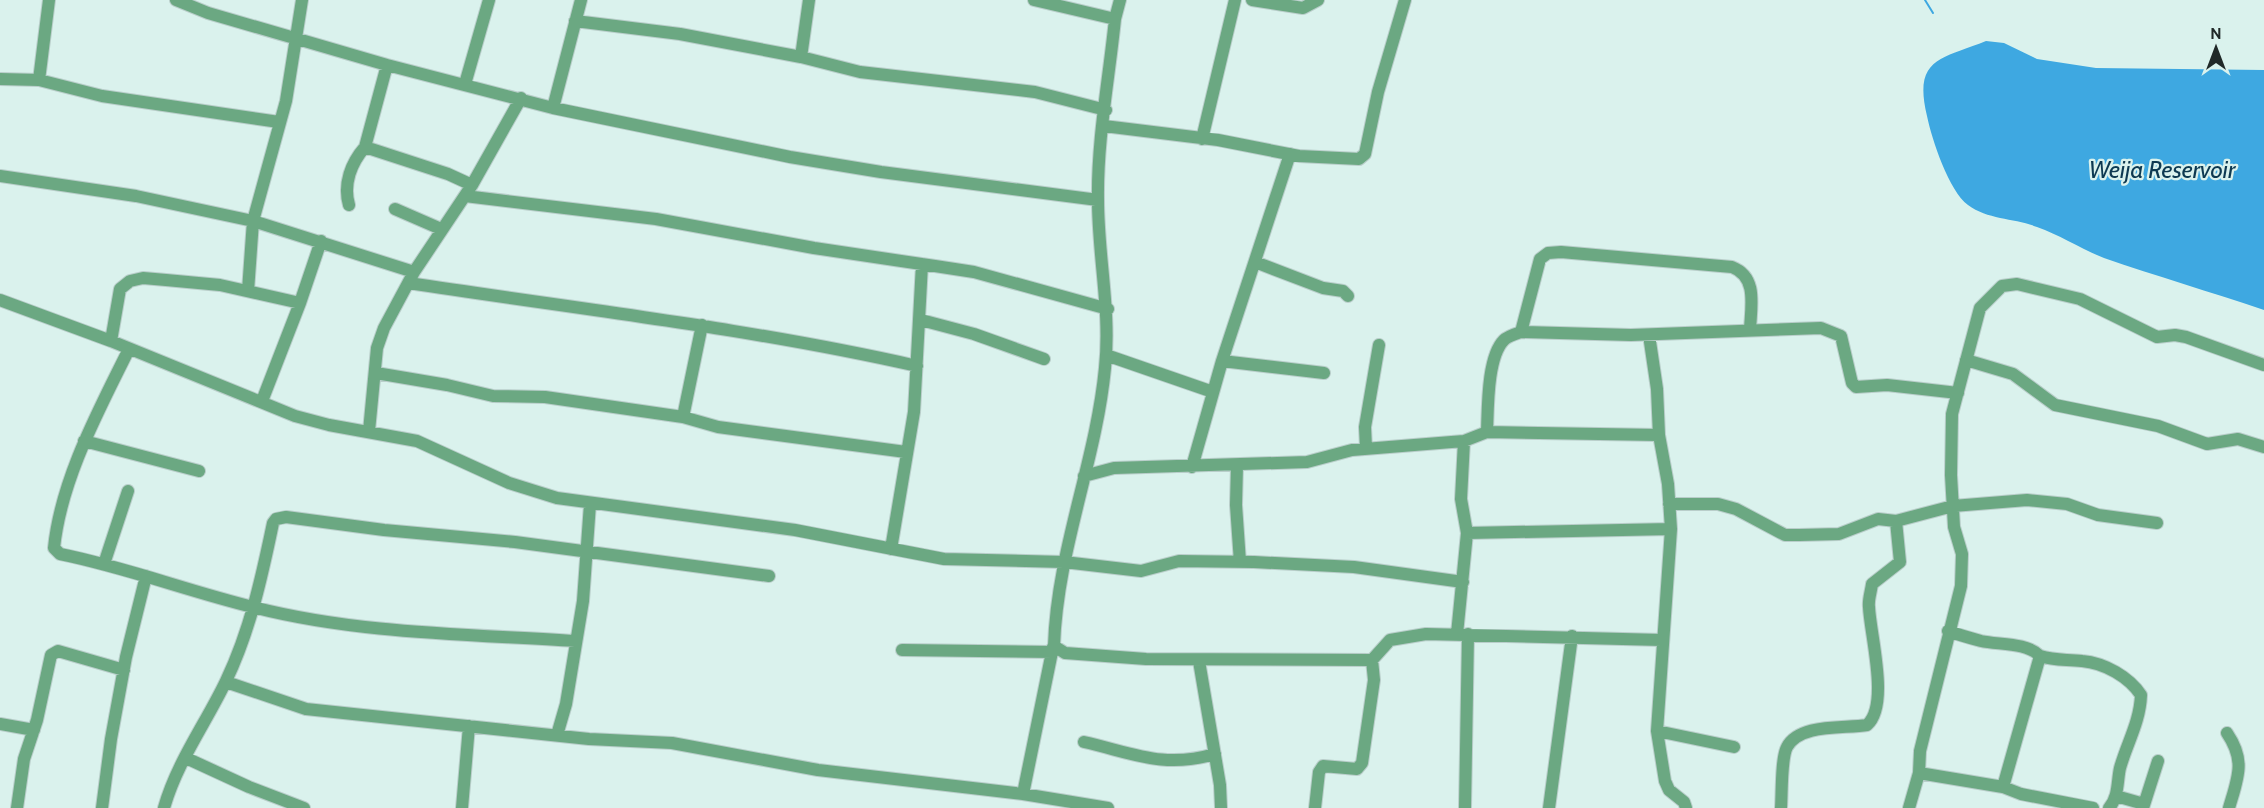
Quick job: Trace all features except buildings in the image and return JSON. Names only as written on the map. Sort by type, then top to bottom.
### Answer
[{"type":"street","points":[[39,80],[49,0]]},
{"type":"street","points":[[176,0],[208,13],[387,65],[553,108],[790,157],[881,172],[1098,200]]},
{"type":"street","points":[[248,291],[253,221],[286,101],[298,39],[302,0]]},
{"type":"street","points":[[465,84],[489,0]]},
{"type":"street","points":[[553,108],[581,0]]},
{"type":"street","points":[[801,57],[809,0]]},
{"type":"street","points":[[1034,0],[1115,19]]},
{"type":"street","points":[[1023,794],[1053,649],[1064,562],[1092,449],[1106,355],[1108,309],[1098,200],[1115,19],[1120,0]]},
{"type":"street","points":[[1202,139],[1235,0]]},
{"type":"street","points":[[1252,0],[1303,8],[1318,0]]},
{"type":"street","points":[[1104,126],[1290,154],[1359,159],[1365,154],[1378,92],[1405,0]]},
{"type":"street","points":[[575,21],[680,34],[801,57],[860,72],[1035,92],[1106,110]]},
{"type":"street","points":[[349,205],[346,196],[349,174],[356,157],[365,147],[387,65]]},
{"type":"street","points":[[0,79],[39,80],[102,96],[279,122]]},
{"type":"street","points":[[369,431],[377,348],[384,328],[411,278],[468,191],[521,98]]},
{"type":"street","points":[[365,147],[438,170],[468,191],[656,219],[814,248],[974,273],[1108,309]]},
{"type":"street","points":[[1192,467],[1222,362],[1290,154]]},
{"type":"street","points":[[0,176],[136,196],[253,221],[321,240],[411,278],[814,344],[917,366]]},
{"type":"street","points":[[396,209],[441,229]]},
{"type":"street","points":[[262,401],[300,303],[321,240]]},
{"type":"street","points":[[1521,332],[1540,259],[1548,253],[1561,252],[1657,259],[1732,267],[1742,271],[1751,284],[1750,330]]},
{"type":"street","points":[[1255,262],[1323,288],[1343,291],[1348,297]]},
{"type":"street","points":[[891,549],[914,412],[921,320],[922,264]]},
{"type":"street","points":[[111,341],[120,289],[130,281],[166,280],[248,291],[300,303]]},
{"type":"street","points":[[1909,808],[1919,773],[1920,751],[1961,575],[1962,554],[1954,527],[1952,414],[1980,308],[1990,295],[2009,284],[2080,299],[2157,337],[2175,335],[2264,365]]},
{"type":"street","points":[[0,300],[111,341],[295,416],[427,444],[469,467],[529,491],[590,504],[766,526],[944,559],[1064,562],[1141,571],[1179,561],[1354,567],[1463,582]]},
{"type":"street","points":[[921,320],[974,334],[1044,359]]},
{"type":"street","points":[[683,417],[702,325]]},
{"type":"street","points":[[1487,432],[1492,365],[1496,352],[1504,339],[1521,332],[1649,335],[1806,327],[1834,331],[1841,336],[1852,383],[1856,387],[1887,385],[1958,393]]},
{"type":"street","points":[[1649,335],[1657,389],[1659,435],[1668,484],[1671,529],[1657,731],[1665,781],[1669,790],[1684,802],[1686,808]]},
{"type":"street","points":[[1366,448],[1366,418],[1379,345]]},
{"type":"street","points":[[129,349],[84,441],[59,521],[54,548],[60,554],[104,564],[254,608],[359,626],[575,641]]},
{"type":"street","points":[[1106,355],[1213,392]]},
{"type":"street","points":[[1966,360],[2013,374],[2055,405],[2158,426],[2207,444],[2238,440],[2264,447]]},
{"type":"street","points":[[1222,362],[1324,373]]},
{"type":"street","points":[[376,374],[447,385],[493,396],[545,397],[683,417],[718,427],[906,452]]},
{"type":"street","points":[[1084,476],[1114,468],[1307,462],[1327,455],[1366,448],[1464,441],[1487,432],[1659,435]]},
{"type":"street","points":[[84,441],[199,471]]},
{"type":"street","points":[[1464,441],[1461,499],[1467,533],[1462,634],[1465,808]]},
{"type":"street","points":[[1237,465],[1236,506],[1240,562]]},
{"type":"street","points":[[104,564],[128,491]]},
{"type":"street","points":[[1669,504],[1718,504],[1736,509],[1785,535],[1839,534],[1878,519],[1896,521],[1953,506],[2047,501],[2067,504],[2098,515],[2157,523]]},
{"type":"street","points":[[557,735],[566,704],[583,601],[590,504]]},
{"type":"street","points":[[164,808],[173,781],[226,682],[254,608],[273,523],[276,519],[286,517],[586,551],[769,576]]},
{"type":"street","points":[[1781,808],[1786,748],[1793,741],[1814,731],[1856,727],[1867,725],[1872,721],[1876,703],[1877,661],[1868,604],[1872,584],[1900,562],[1896,521]]},
{"type":"street","points":[[1467,533],[1671,529]]},
{"type":"street","points":[[102,808],[111,739],[124,670],[146,576]]},
{"type":"street","points":[[1948,632],[1982,641],[2019,646],[2057,661],[2081,660],[2108,669],[2132,682],[2142,695],[2139,718],[2120,768],[2116,796],[2109,808]]},
{"type":"street","points":[[902,650],[1053,649],[1086,656],[1199,661],[1296,658],[1355,662],[1371,660],[1390,640],[1412,635],[1572,636],[1662,640]]},
{"type":"street","points":[[1549,808],[1572,636]]},
{"type":"street","points":[[17,808],[24,759],[34,730],[49,660],[54,652],[124,670]]},
{"type":"street","points":[[2003,787],[2040,656]]},
{"type":"street","points":[[1315,808],[1319,772],[1323,766],[1357,769],[1362,764],[1374,680],[1371,660]]},
{"type":"street","points":[[1199,661],[1215,754],[1221,808]]},
{"type":"street","points":[[226,682],[306,709],[557,735],[672,743],[818,770],[989,792],[1023,794],[1108,808]]},
{"type":"street","points":[[0,724],[34,730]]},
{"type":"street","points":[[462,808],[469,726]]},
{"type":"street","points":[[1657,731],[1734,747]]},
{"type":"street","points":[[2227,733],[2237,749],[2240,766],[2229,808]]},
{"type":"street","points":[[1084,742],[1149,760],[1200,758],[1215,754]]},
{"type":"street","points":[[186,758],[249,787],[304,808]]},
{"type":"street","points":[[2116,796],[2144,806],[2158,761]]},
{"type":"street","points":[[1919,773],[2003,787],[2020,794],[2093,808]]},
{"type":"street","points":[[2017,808],[2020,794]]},
{"type":"water","name":"Weija Reservoir","points":[[1986,41],[2004,43],[2037,59],[2096,68],[2264,70],[2264,310],[2104,258],[2046,230],[1993,216],[1968,205],[1954,189],[1937,151],[1927,116],[1924,82],[1934,63]]},
{"type":"waterway","points":[[1925,0],[1933,13]]}]
